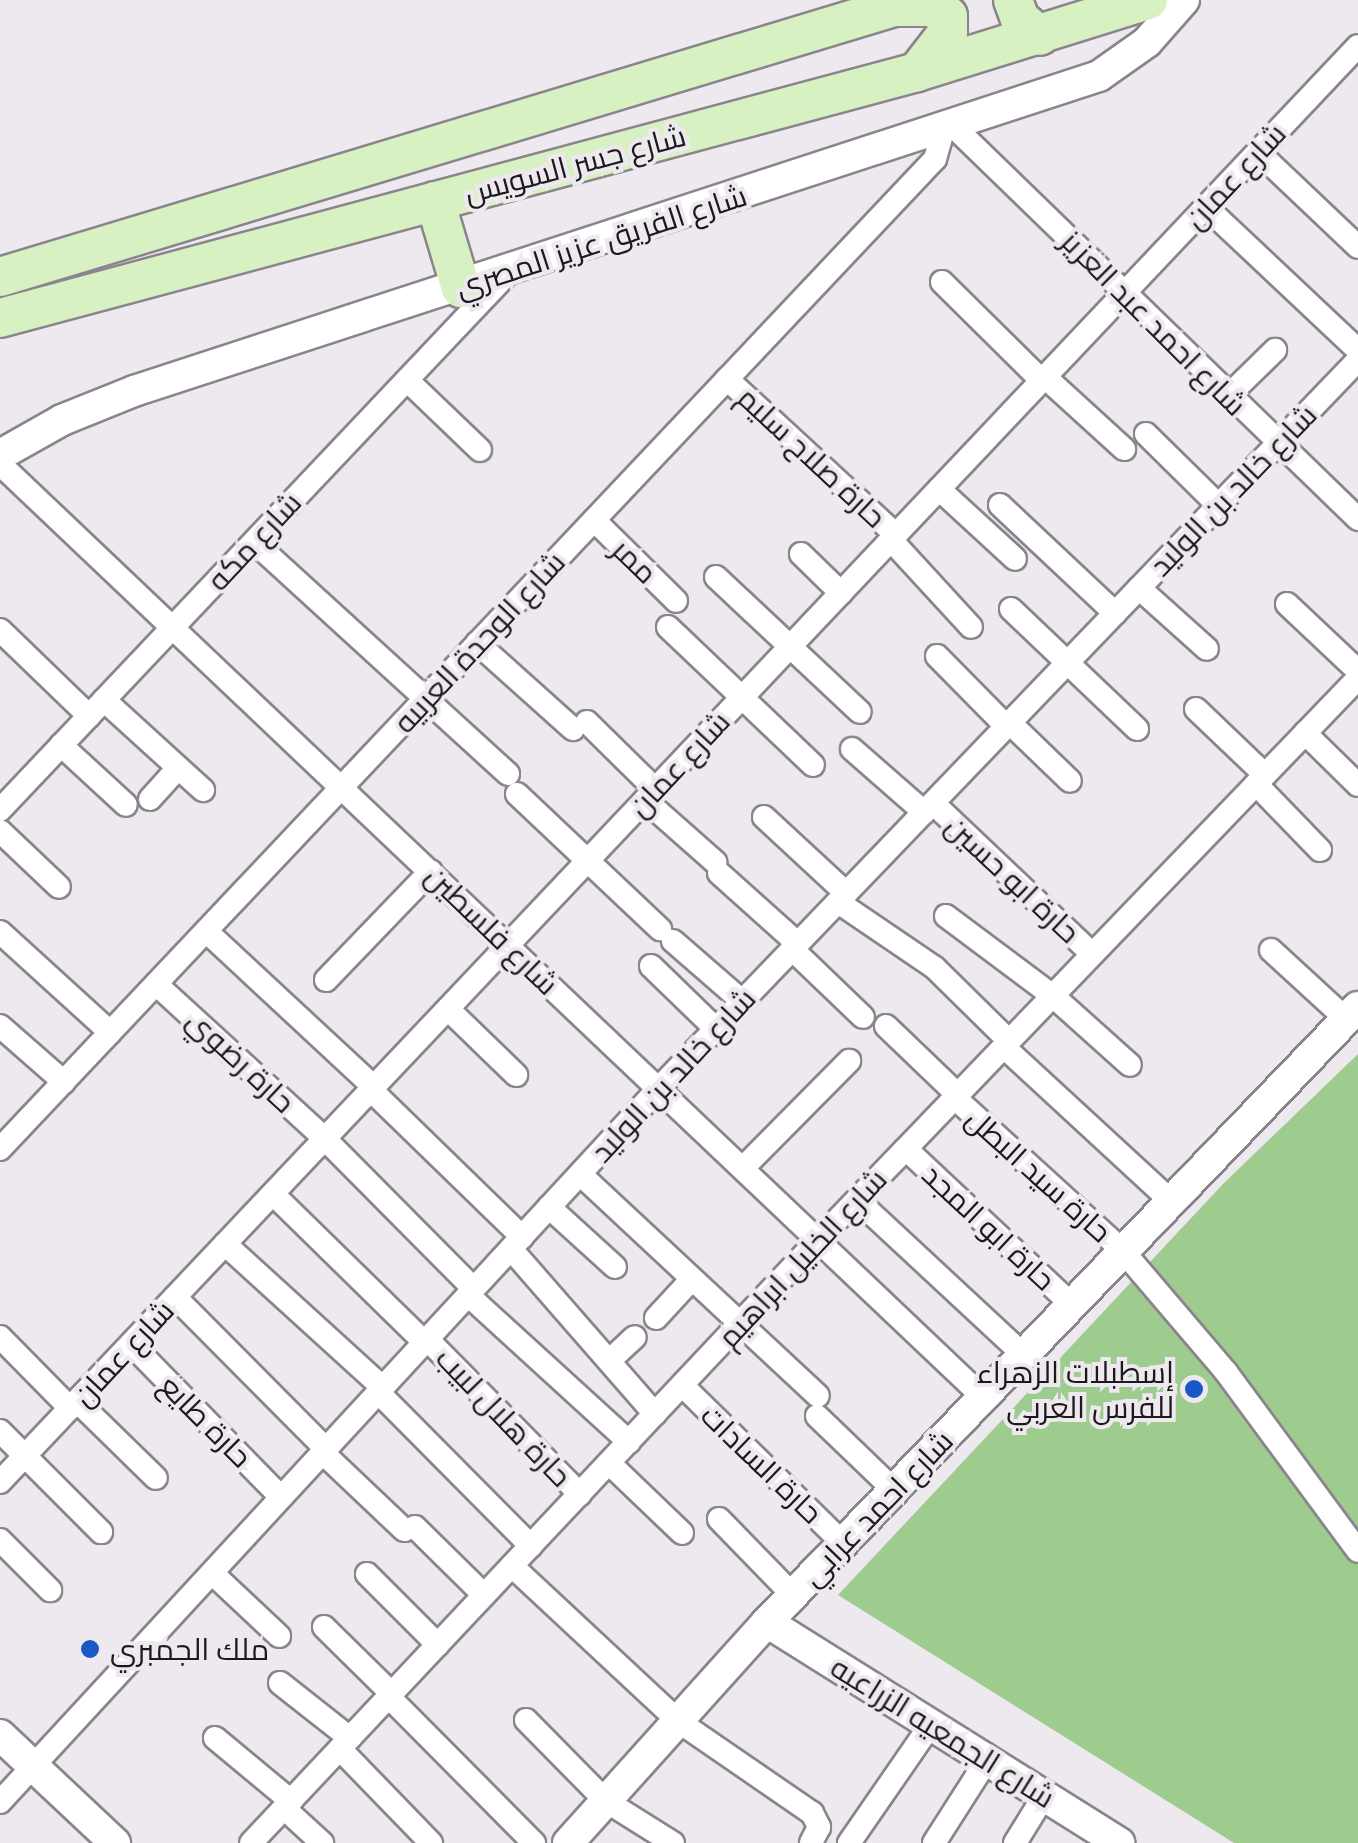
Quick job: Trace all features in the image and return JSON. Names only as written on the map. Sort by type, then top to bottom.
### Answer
[{"type":"main road","points":[[1013,0],[1020,18],[1040,36]]},
{"type":"main road","name":"شارع جسر السويس","points":[[0,318],[917,72],[1148,0]]},
{"type":"main road","points":[[907,3],[931,6],[946,12],[949,19],[944,38],[917,72]]},
{"type":"main road","name":"شارع جسر السويس","points":[[0,277],[907,3]]},
{"type":"main road","points":[[436,201],[462,288]]},
{"type":"street","name":"شارع الفريق عزيز المصري","points":[[3,473],[62,420],[134,391],[462,288],[1100,76],[1147,42],[1184,0]]},
{"type":"street","name":"شارع عمان","points":[[0,1482],[1358,46]]},
{"type":"street","name":"شارع احمد عبد العزيز","points":[[948,126],[1358,519]]},
{"type":"street","name":"شارع الوحدة العربيه","points":[[4,1138],[64,1082],[935,159],[948,126]]},
{"type":"street","points":[[1258,152],[1358,247]]},
{"type":"street","points":[[1206,207],[1358,359]]},
{"type":"street","name":"شارع مكه","points":[[0,810],[509,272]]},
{"type":"street","points":[[942,282],[1043,379],[1124,449]]},
{"type":"street","points":[[1228,396],[1275,350]]},
{"type":"street","name":"شارع خالد بن الوليد","points":[[0,1802],[659,1088],[1358,359]]},
{"type":"street","name":"حارة صلاح سليم","points":[[728,378],[893,537],[971,627]]},
{"type":"street","points":[[407,380],[480,450]]},
{"type":"street","points":[[1146,434],[1218,505]]},
{"type":"street","name":"شارع فلسطين","points":[[3,473],[174,626],[983,1397]]},
{"type":"street","points":[[939,490],[1016,559]]},
{"type":"street","points":[[1000,505],[1114,613]]},
{"type":"street","name":"ممر","points":[[594,520],[676,601]]},
{"type":"street","points":[[254,542],[426,698],[588,861],[742,1001]]},
{"type":"street","points":[[801,554],[841,593]]},
{"type":"street","points":[[716,577],[860,712]]},
{"type":"street","points":[[1139,588],[1208,650]]},
{"type":"street","points":[[1287,604],[1358,674]]},
{"type":"street","points":[[1011,609],[1138,729]]},
{"type":"street","points":[[668,626],[813,766]]},
{"type":"street","points":[[0,630],[202,790]]},
{"type":"street","points":[[478,643],[580,726],[864,1016]]},
{"type":"street","points":[[937,656],[1070,781]]},
{"type":"street","name":"شارع الخليل ابراهيم","points":[[251,1843],[1358,674]]},
{"type":"street","points":[[1196,709],[1320,850]]},
{"type":"street","points":[[1305,733],[1358,786]]},
{"type":"street","points":[[61,745],[126,805]]},
{"type":"street","name":"حارة ابو حسين","points":[[852,750],[928,808],[1092,954]]},
{"type":"street","points":[[150,799],[178,768]]},
{"type":"street","points":[[764,817],[842,897],[935,968],[1007,1044],[1171,1201]]},
{"type":"street","points":[[0,831],[59,887]]},
{"type":"street","points":[[326,980],[430,870]]},
{"type":"street","points":[[946,916],[1053,996],[1130,1065]]},
{"type":"street","points":[[0,932],[110,1032]]},
{"type":"street","points":[[206,932],[373,1088],[516,1243],[586,1334],[656,1414]]},
{"type":"street","points":[[1271,950],[1352,1013]]},
{"type":"street","points":[[651,966],[716,1029]]},
{"type":"street","name":"حارة رضوي","points":[[156,984],[325,1139],[471,1292],[628,1442]]},
{"type":"street","points":[[448,1009],[516,1075]]},
{"type":"street","name":"شارع احمد عرابي","points":[[568,1843],[767,1622],[1352,1013]]},
{"type":"street","points":[[0,1026],[64,1082]]},
{"type":"street","name":"حارة سيد البطل","points":[[886,1026],[1123,1252],[1226,1372],[1358,1551]]},
{"type":"street","points":[[743,1168],[849,1061]]},
{"type":"street","name":"حارة ابو المجد","points":[[906,1149],[1072,1305]]},
{"type":"street","points":[[580,1174],[740,1324],[894,1490]]},
{"type":"street","name":"حارة هلال لبيب","points":[[273,1194],[580,1494]]},
{"type":"street","points":[[857,1200],[1024,1355]]},
{"type":"street","points":[[550,1207],[614,1267]]},
{"type":"street","points":[[225,1244],[380,1390],[531,1546]]},
{"type":"street","points":[[656,1318],[692,1279]]},
{"type":"street","points":[[176,1297],[324,1451],[484,1595]]},
{"type":"street","points":[[609,1361],[635,1336]]},
{"type":"street","points":[[0,1337],[156,1478]]},
{"type":"street","name":"حارة طايع","points":[[131,1344],[282,1497]]},
{"type":"street","name":"حارة السادات","points":[[682,1386],[843,1543]]},
{"type":"street","points":[[0,1431],[101,1532]]},
{"type":"street","points":[[608,1463],[682,1532]]},
{"type":"street","points":[[719,1519],[794,1595]]},
{"type":"street","points":[[0,1540],[50,1590]]},
{"type":"street","points":[[512,1566],[678,1722],[812,1813],[819,1827],[811,1843]]},
{"type":"street","points":[[212,1573],[279,1636]]},
{"type":"street","points":[[368,1574],[438,1645]]},
{"type":"street","name":"شارع الجمعيه الزراعيه","points":[[767,1622],[1118,1843]]},
{"type":"street","points":[[324,1626],[534,1843]]},
{"type":"street","points":[[280,1682],[345,1744],[431,1843]]},
{"type":"street","points":[[526,1720],[606,1801],[672,1843]]},
{"type":"street","points":[[849,1843],[931,1724]]},
{"type":"street","points":[[0,1735],[114,1843]]},
{"type":"street","points":[[215,1738],[288,1804],[322,1843]]},
{"type":"street","points":[[934,1843],[987,1760]]},
{"type":"street","points":[[1015,1843],[1044,1796]]},
{"type":"green space","name":"إسطبلات الزهراء للفرس العربي","points":[[1358,1054],[1358,1843],[1234,1843],[838,1595],[1224,1183]]},
{"type":"place","name":"إسطبلات الزهراء للفرس العربي","points":[[1194,1389]]},
{"type":"place","name":"ملك الجمبري","points":[[90,1649]]}]
